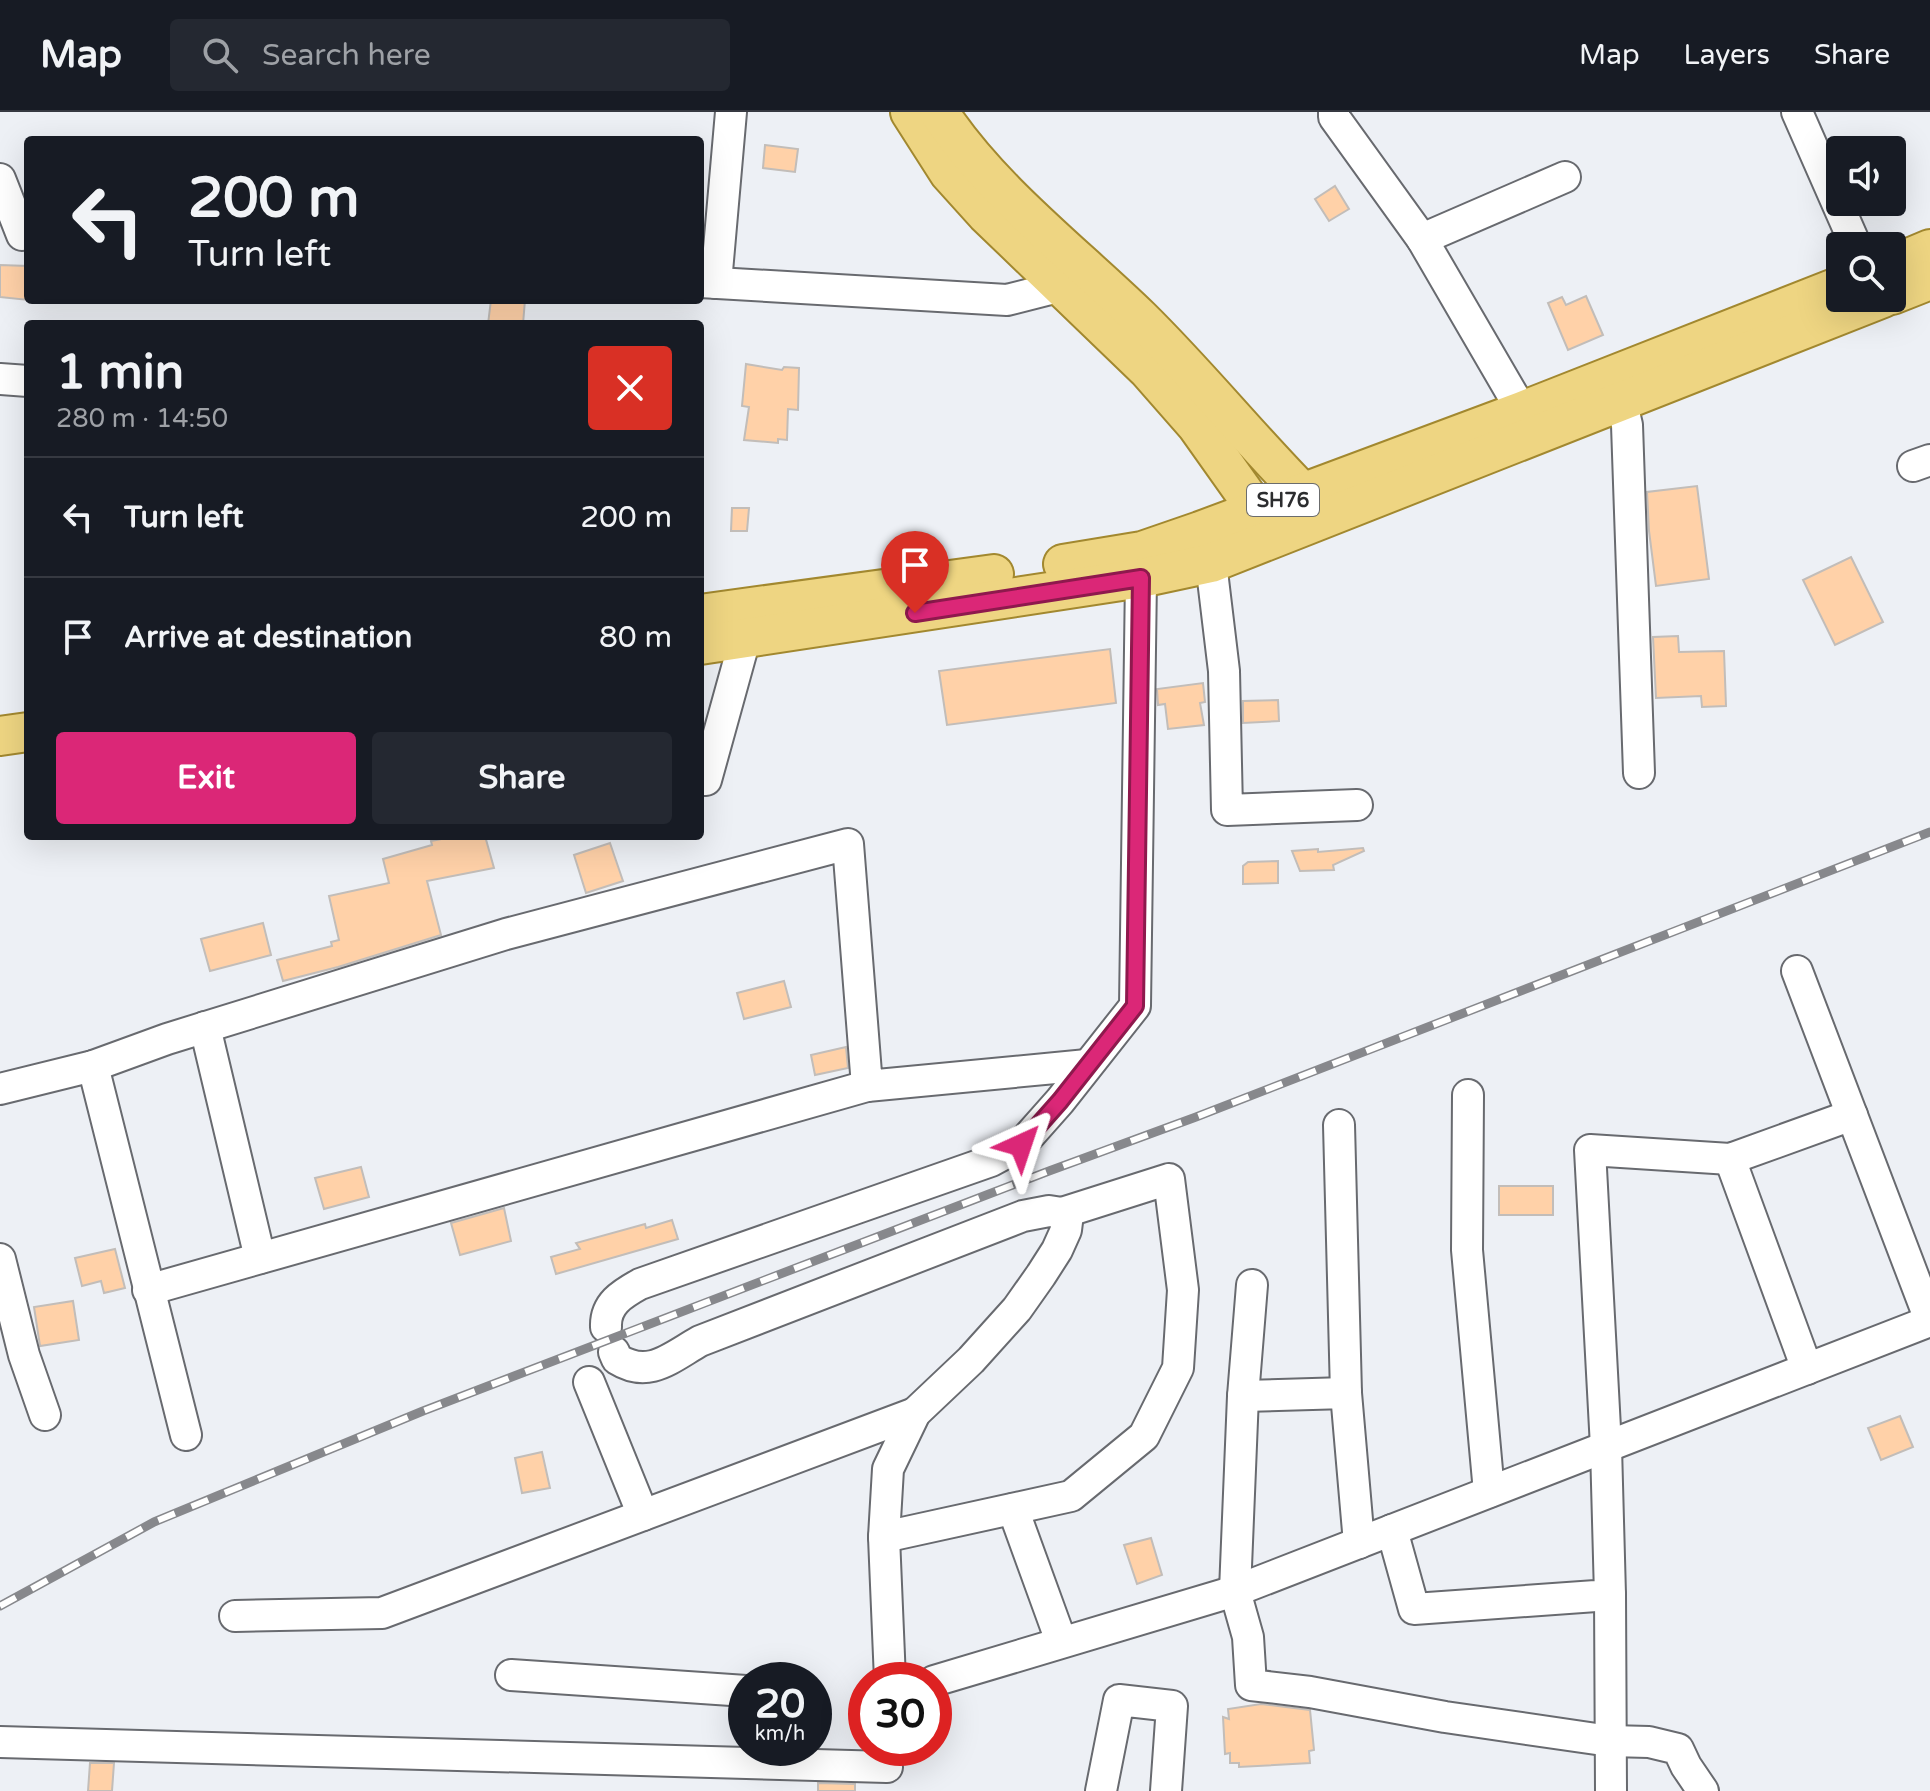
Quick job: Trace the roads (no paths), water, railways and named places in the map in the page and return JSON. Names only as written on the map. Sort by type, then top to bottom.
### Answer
[{"type":"main road","points":[[910,112],[949,173],[986,214],[1167,392],[1230,470],[1267,524]]},
{"type":"main road","points":[[939,112],[962,146],[993,179],[1144,322],[1312,506]]},
{"type":"main road","points":[[1906,259],[1930,249]]},
{"type":"main road","points":[[1906,289],[1930,280]]},
{"type":"main road","name":"SH76","points":[[704,613],[1053,566],[1142,551],[1267,524],[1522,411],[1826,292]]},
{"type":"main road","name":"SH76","points":[[1312,506],[1621,400],[1847,312]]},
{"type":"main road","name":"SH76","points":[[704,644],[1141,578],[1211,563],[1267,524]]},
{"type":"main road","points":[[0,711],[24,708]]},
{"type":"main road","points":[[0,736],[24,733]]},
{"type":"street","points":[[731,112],[708,283],[1007,300],[1062,286]]},
{"type":"street","points":[[1334,112],[1334,117],[1422,239],[1522,411]]},
{"type":"street","points":[[1797,112],[1850,232]]},
{"type":"street","points":[[1422,239],[1565,177]]},
{"type":"street","points":[[0,179],[17,235]]},
{"type":"street","points":[[0,379],[24,381]]},
{"type":"street","points":[[1621,400],[1627,425],[1639,773]]},
{"type":"street","points":[[1211,563],[1224,671],[1227,810],[1357,805]]},
{"type":"street","points":[[884,1537],[1071,1496],[1144,1436],[1178,1368],[1183,1290],[1169,1179],[1062,1213],[1049,1211],[1023,1216],[700,1341],[642,1370],[617,1359],[610,1340],[608,1310],[621,1295],[640,1284],[938,1177],[991,1161],[1021,1145],[1135,1006],[1141,578]]},
{"type":"street","points":[[706,780],[745,639]]},
{"type":"street","points":[[0,1089],[93,1066],[205,1027],[506,934],[848,844],[867,1086]]},
{"type":"street","points":[[952,1675],[1235,1591],[1930,1321],[1797,971]]},
{"type":"street","points":[[205,1027],[260,1258]]},
{"type":"street","points":[[148,1290],[867,1086],[1087,1065]]},
{"type":"street","points":[[93,1066],[186,1435]]},
{"type":"street","points":[[1468,1095],[1467,1250],[1489,1492]]},
{"type":"street","points":[[1611,1791],[1606,1447],[1590,1150],[1730,1159],[1852,1115]]},
{"type":"street","points":[[1339,1125],[1346,1393],[1359,1543]]},
{"type":"street","points":[[1730,1159],[1807,1369]]},
{"type":"street","points":[[235,1616],[382,1613],[915,1413],[953,1379],[1017,1309],[1057,1250],[1066,1230],[1067,1222],[1062,1213]]},
{"type":"street","points":[[0,1259],[24,1355],[45,1415]]},
{"type":"street","points":[[1252,1285],[1243,1396],[1235,1591],[1248,1637],[1251,1685],[1610,1741],[1649,1742],[1678,1749],[1703,1791]]},
{"type":"street","points":[[589,1382],[643,1515]]},
{"type":"street","points":[[1243,1396],[1346,1393]]},
{"type":"street","points":[[889,1662],[884,1537],[888,1469],[915,1413]]},
{"type":"street","points":[[1013,1509],[1061,1641]]},
{"type":"street","points":[[1392,1530],[1414,1609],[1610,1595]]},
{"type":"street","points":[[511,1675],[728,1690]]},
{"type":"street","points":[[1101,1791],[1119,1700],[1172,1706],[1166,1791]]},
{"type":"street","points":[[0,1742],[728,1755]]},
{"type":"street","points":[[832,1760],[888,1769]]},
{"type":"railway","points":[[0,1606],[154,1522],[423,1411],[1196,1117],[1930,832]]}]
